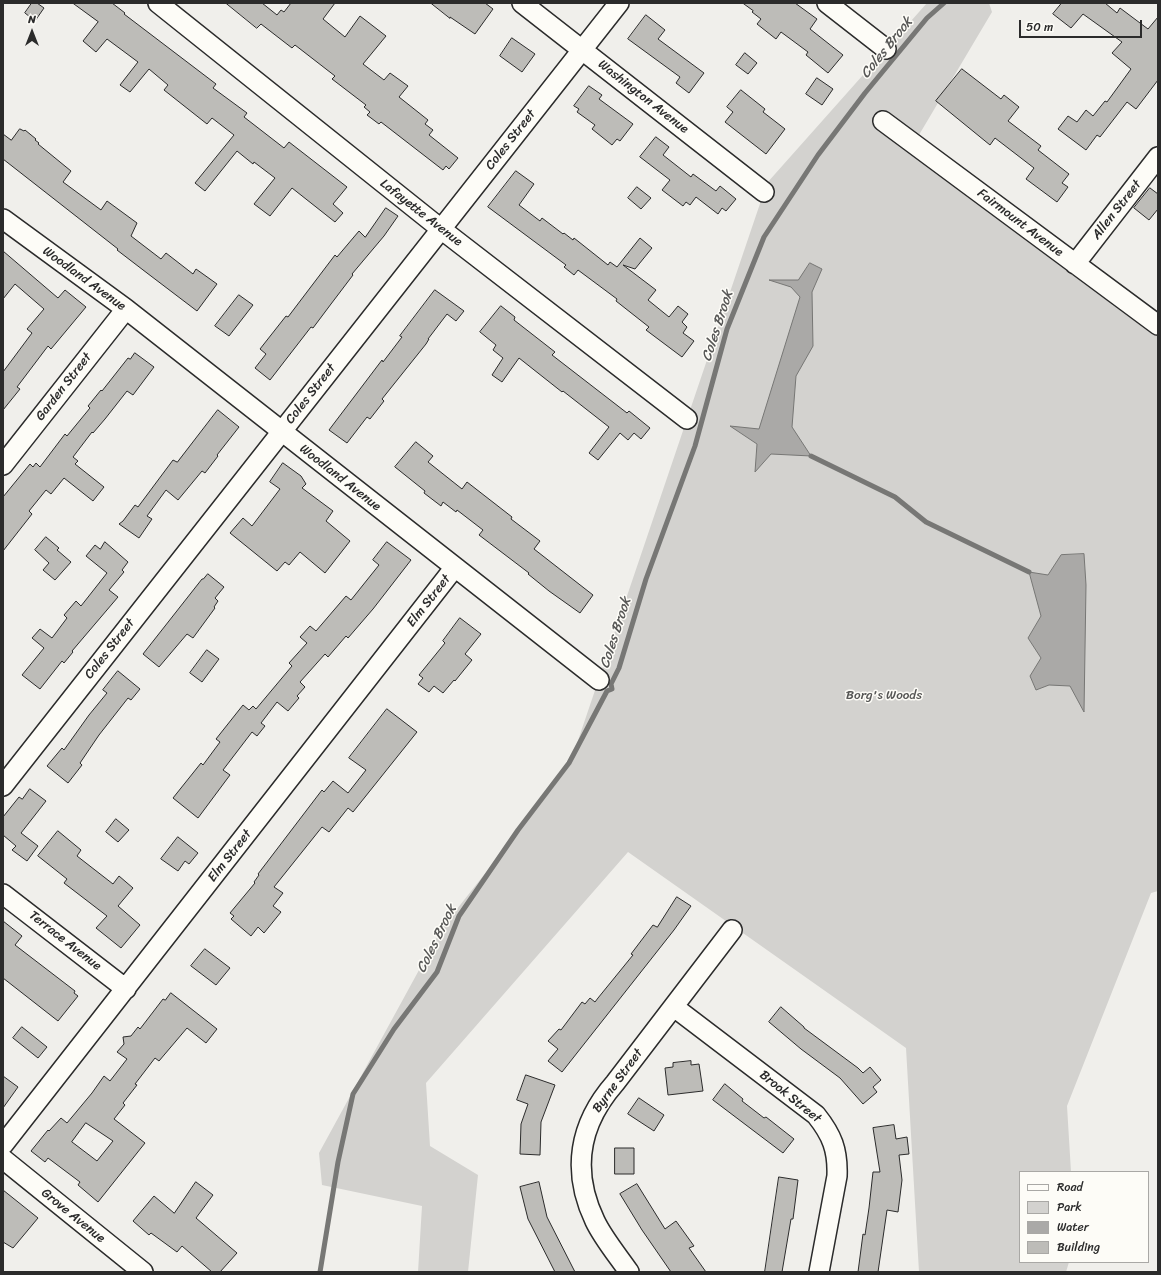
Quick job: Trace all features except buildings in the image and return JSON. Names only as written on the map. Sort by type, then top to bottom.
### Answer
[{"type":"street","name":"Lafayette Avenue","points":[[158,3],[441,229],[687,419]]},
{"type":"street","name":"Washington Avenue","points":[[522,3],[764,192]]},
{"type":"street","name":"Coles Street","points":[[3,786],[619,3]]},
{"type":"street","points":[[827,3],[886,49]]},
{"type":"street","name":"Fairmount Avenue","points":[[883,121],[1158,325]]},
{"type":"street","name":"Allen Street","points":[[1075,264],[1158,157]]},
{"type":"street","name":"Woodland Avenue","points":[[3,219],[126,309],[599,680]]},
{"type":"street","name":"Garden Street","points":[[3,465],[126,309]]},
{"type":"street","name":"Elm Street","points":[[3,1145],[456,567]]},
{"type":"street","name":"Terrace Avenue","points":[[3,894],[126,989]]},
{"type":"street","name":"Byrne Street","points":[[629,1272],[596,1223],[586,1201],[581,1177],[581,1157],[585,1135],[593,1114],[604,1095],[674,1007],[732,930]]},
{"type":"street","name":"Brook Street","points":[[674,1007],[816,1115],[827,1129],[834,1143],[838,1162],[837,1176],[819,1272]]},
{"type":"street","name":"Grove Avenue","points":[[3,1159],[143,1272]]},
{"type":"green space","name":"Borg's Woods","points":[[927,3],[989,3],[992,12],[913,145],[1158,311],[1158,891],[1151,893],[1067,1106],[1071,1171],[1019,1171],[1019,1263],[1069,1263],[1066,1272],[919,1272],[906,1048],[628,852],[426,1083],[430,1146],[478,1175],[468,1272],[418,1272],[422,1206],[322,1185],[319,1153],[442,928],[569,767],[767,183]]},
{"type":"water","points":[[810,263],[822,269],[812,292],[813,346],[796,376],[792,427],[811,456],[771,454],[755,472],[757,444],[730,426],[759,429],[800,297],[791,287],[769,280],[798,280]]},
{"type":"water","points":[[1084,554],[1086,585],[1084,712],[1070,686],[1049,685],[1036,690],[1030,676],[1041,658],[1028,638],[1041,616],[1029,572],[1048,575],[1061,555]]},
{"type":"waterway","name":"Coles Brook","points":[[320,1272],[338,1162],[353,1094],[394,1029],[437,972],[459,916],[518,830],[569,763],[607,691],[612,689],[611,684],[619,668],[646,579],[695,446],[727,329],[764,237],[818,155],[865,93],[927,18],[944,3]]},
{"type":"waterway","points":[[811,456],[895,497],[926,522],[1029,572]]}]
